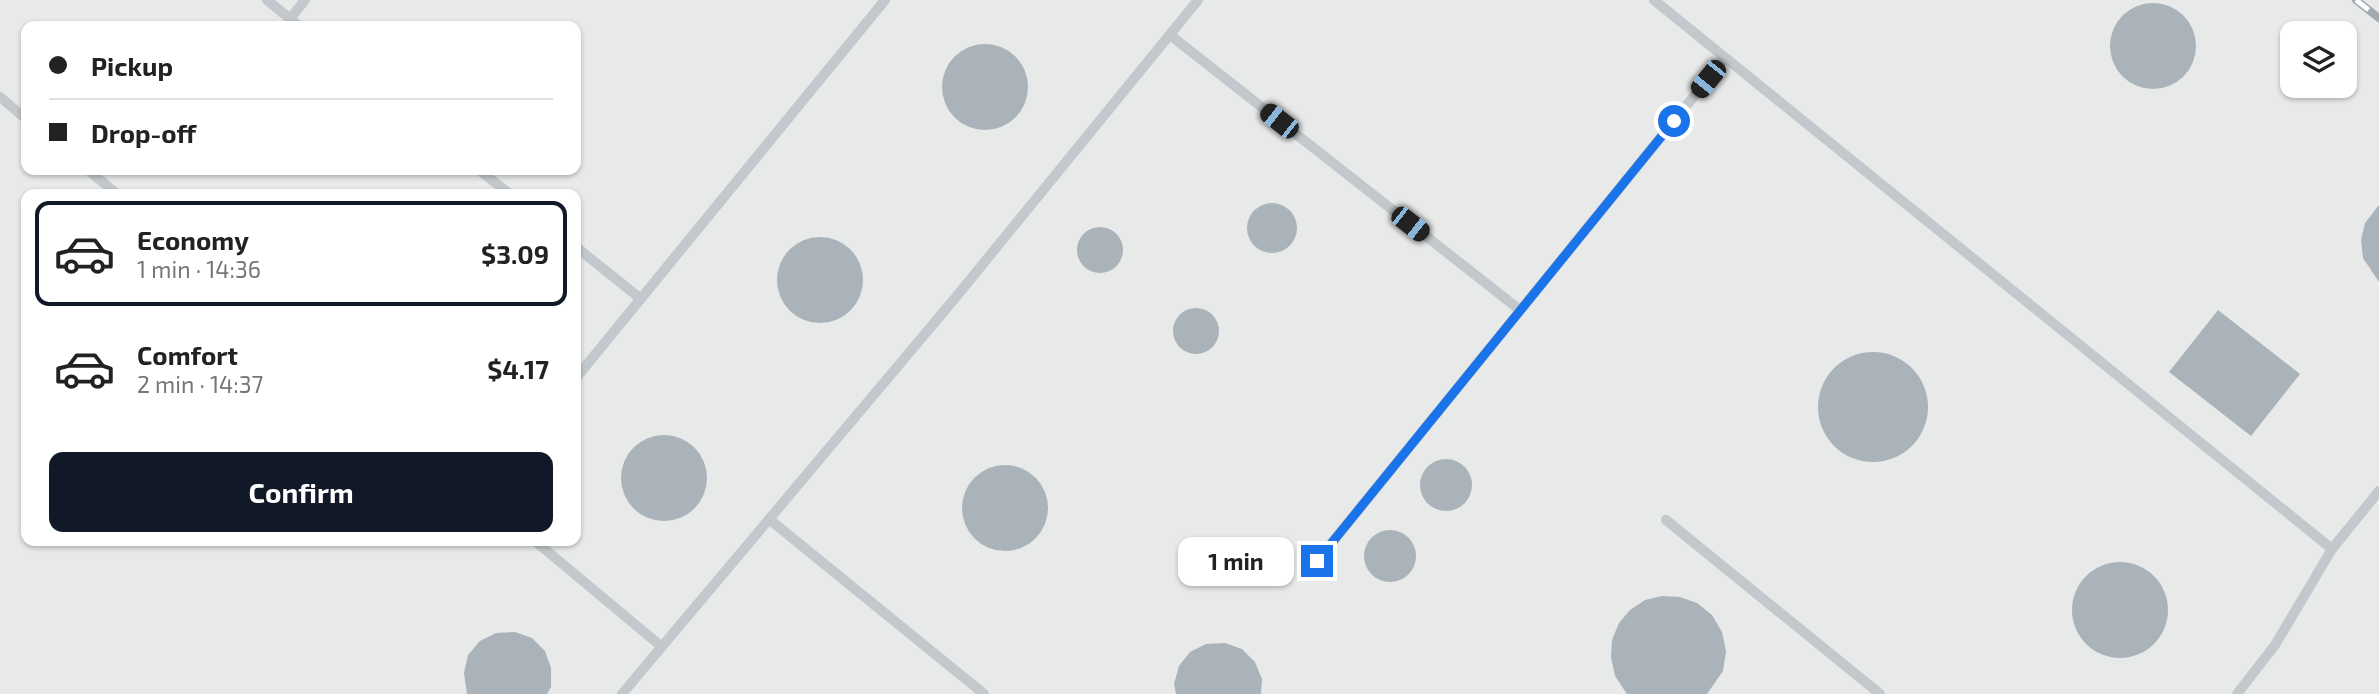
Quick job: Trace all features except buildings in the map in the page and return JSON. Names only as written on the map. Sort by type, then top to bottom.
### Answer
[{"type":"lane","points":[[267,0],[293,21]]},
{"type":"lane","points":[[290,19],[305,0]]},
{"type":"lane","points":[[581,372],[885,0]]},
{"type":"lane","points":[[622,694],[956,297],[1198,0]]},
{"type":"lane","points":[[1654,0],[2332,550]]},
{"type":"lane","points":[[1170,35],[1520,310]]},
{"type":"lane","points":[[1317,561],[1725,58]]},
{"type":"lane","points":[[0,97],[21,114]]},
{"type":"lane","points":[[94,175],[111,189]]},
{"type":"lane","points":[[485,175],[504,189]]},
{"type":"lane","points":[[581,251],[641,299]]},
{"type":"lane","points":[[2237,694],[2275,645],[2332,550],[2379,491]]},
{"type":"lane","points":[[769,519],[984,694]]},
{"type":"lane","points":[[1666,520],[1880,694]]},
{"type":"lane","points":[[541,546],[662,647]]},
{"type":"shaded area","points":[[0,0],[2379,0],[2379,694],[0,694]]},
{"type":"railway","points":[[2356,0],[2379,18]]},
{"type":"route","points":[[1317,561],[1674,121]]}]
